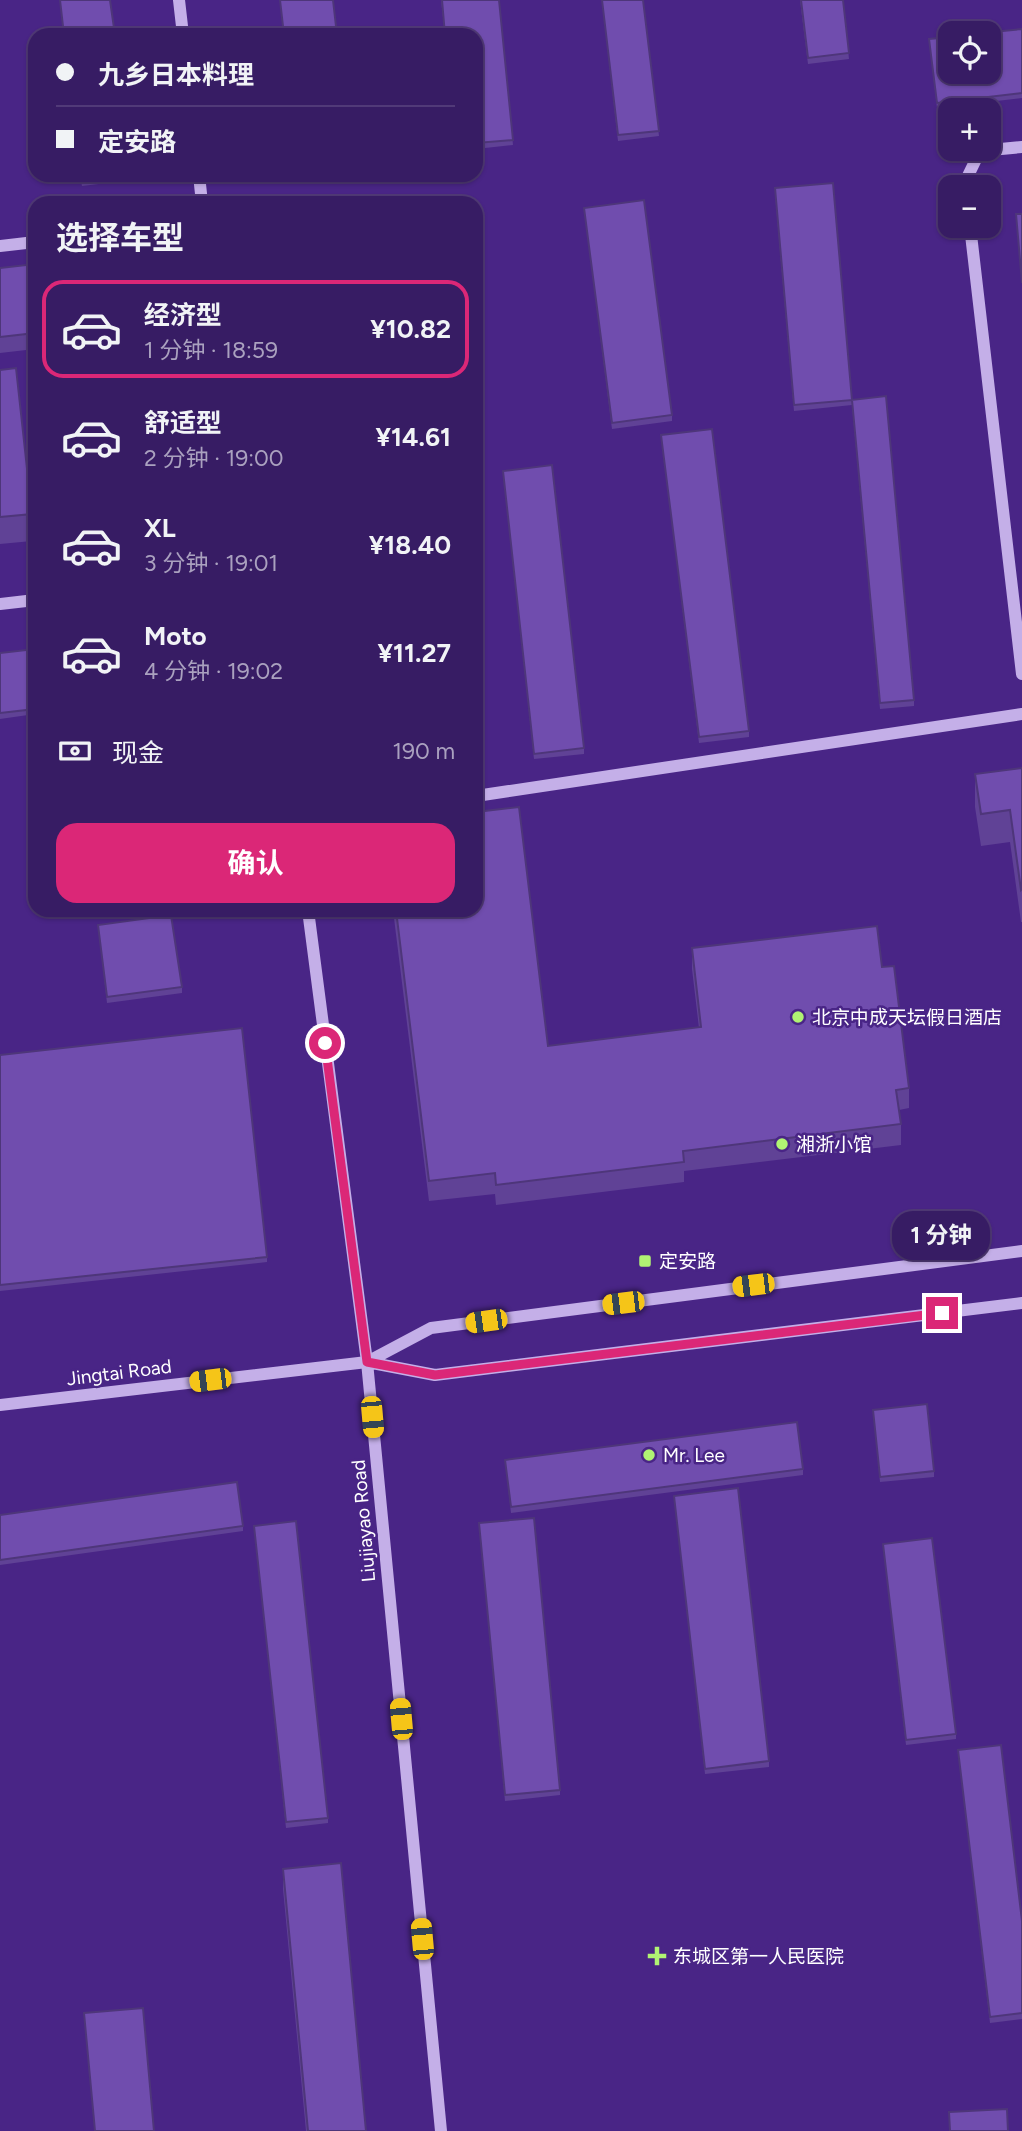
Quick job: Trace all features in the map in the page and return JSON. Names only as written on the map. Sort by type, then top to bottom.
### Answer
[{"type":"street","points":[[179,0],[182,28]]},
{"type":"street","points":[[968,175],[980,151],[1022,147]]},
{"type":"street","points":[[971,238],[1022,674]]},
{"type":"street","points":[[0,246],[28,243]]},
{"type":"street","points":[[0,604],[28,601]]},
{"type":"street","points":[[483,795],[1022,714]]},
{"type":"street","name":"Liujiayao Road","points":[[309,917],[367,1362],[441,2131]]},
{"type":"street","points":[[367,1362],[431,1328],[1022,1251]]},
{"type":"street","points":[[367,1362],[435,1375],[1022,1303]]},
{"type":"street","name":"Jingtai Road","points":[[0,1405],[367,1362]]},
{"type":"building","points":[[60,0],[110,0],[114,28],[63,28]]},
{"type":"building","points":[[280,0],[333,0],[336,28],[283,28]]},
{"type":"building","points":[[442,0],[499,0],[513,140],[483,142],[483,28],[444,28]]},
{"type":"building","points":[[602,0],[643,0],[659,131],[618,135]]},
{"type":"building","points":[[801,0],[843,0],[849,53],[808,58]]},
{"type":"building","points":[[1022,29],[1022,93],[980,98],[938,98],[937,103],[929,39],[938,38],[938,84],[1001,84],[1001,31]]},
{"type":"building","points":[[833,183],[852,400],[794,405],[775,188]]},
{"type":"building","points":[[644,200],[672,415],[612,423],[584,208]]},
{"type":"building","points":[[1016,214],[1022,214],[1022,283]]},
{"type":"building","points":[[28,265],[28,334],[0,337],[0,268]]},
{"type":"building","points":[[16,368],[28,478],[28,514],[0,517],[0,370]]},
{"type":"building","points":[[886,396],[914,700],[880,703],[852,400]]},
{"type":"building","points":[[712,429],[749,731],[699,737],[661,435]]},
{"type":"building","points":[[552,465],[584,748],[534,754],[503,471]]},
{"type":"building","points":[[28,650],[28,710],[0,713],[0,653]]},
{"type":"building","points":[[1022,768],[1021,890],[1010,810],[981,814],[975,774]]},
{"type":"building","name":"北京中成天坛假日酒店","points":[[519,807],[548,1046],[701,1027],[692,948],[877,926],[882,967],[894,966],[909,1088],[896,1090],[901,1124],[683,1151],[684,1162],[496,1185],[495,1173],[429,1181],[397,917],[483,917],[483,811]]},
{"type":"building","points":[[171,917],[182,987],[107,997],[98,925]]},
{"type":"building","points":[[242,1028],[267,1257],[0,1285],[0,1055]]},
{"type":"building","points":[[927,1404],[934,1471],[880,1477],[873,1410]]},
{"type":"building","points":[[797,1422],[803,1469],[511,1507],[505,1460]]},
{"type":"building","points":[[237,1482],[243,1526],[0,1560],[0,1515]]},
{"type":"building","points":[[738,1488],[769,1761],[705,1769],[674,1496]]},
{"type":"building","points":[[534,1518],[560,1790],[505,1795],[479,1523]]},
{"type":"building","points":[[296,1521],[328,1818],[286,1822],[254,1526]]},
{"type":"building","points":[[932,1538],[956,1734],[906,1740],[883,1544]]},
{"type":"building","points":[[1001,1745],[1022,1921],[1022,2013],[990,2017],[958,1750]]},
{"type":"building","points":[[341,1863],[366,2131],[308,2131],[283,1869]]},
{"type":"building","points":[[143,2008],[154,2131],[95,2131],[84,2013]]},
{"type":"building","points":[[1007,2109],[1008,2131],[950,2131],[949,2112]]},
{"type":"place","name":"北京中成天坛假日酒店","points":[[798,1017]]},
{"type":"place","name":"湘浙小馆","points":[[782,1144]]},
{"type":"place","name":"定安路","points":[[645,1261]]},
{"type":"place","name":"Mr. Lee","points":[[649,1455]]},
{"type":"place","name":"东城区第一人民医院","points":[[657,1956]]},
{"type":"route","points":[[325,1043],[367,1362],[435,1375],[942,1313]]}]
